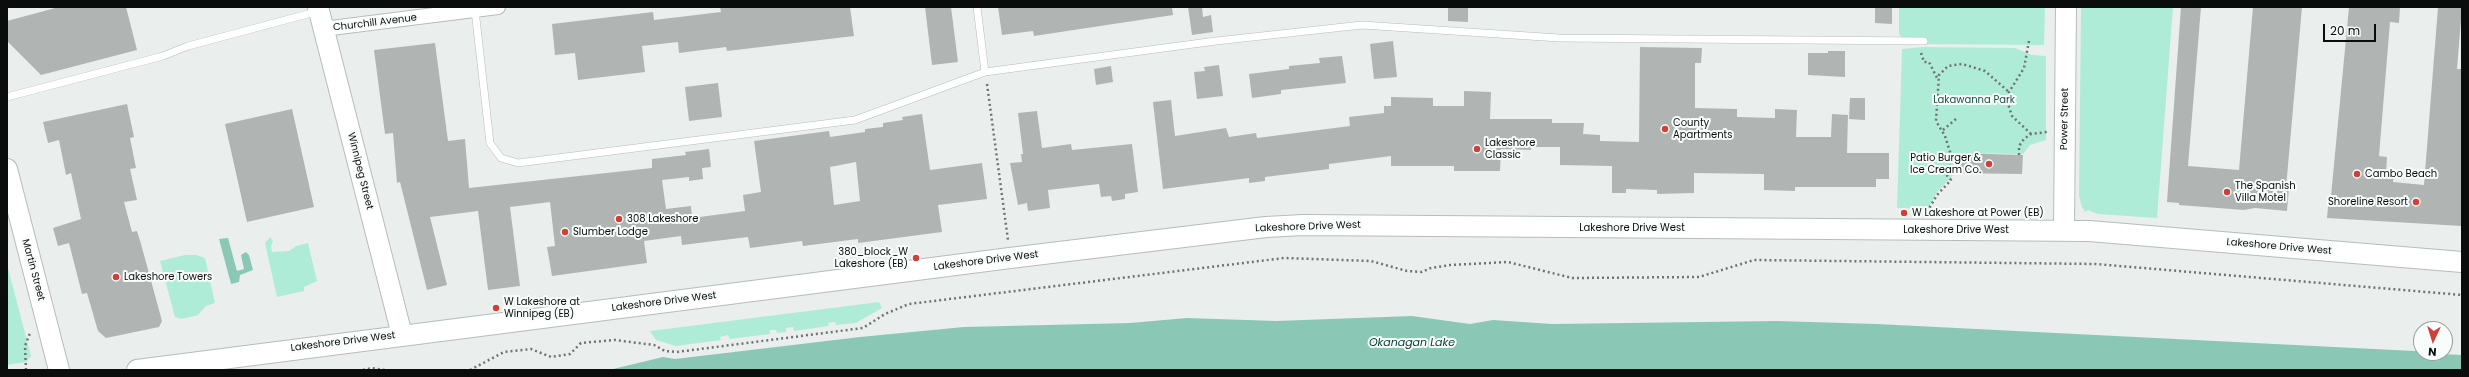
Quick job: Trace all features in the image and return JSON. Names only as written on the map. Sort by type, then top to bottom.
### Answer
[{"type":"street","name":"Churchill Avenue","points":[[320,16],[475,10],[498,7]]},
{"type":"street","name":"Power Street","points":[[2064,231],[2066,7]]},
{"type":"street","name":"Winnipeg Street","points":[[320,16],[402,335]]},
{"type":"street","name":"Martin Street","points":[[7,169],[59,370]]},
{"type":"street","name":"Lakeshore Drive West","points":[[137,370],[1010,258],[1266,227],[1303,225],[2064,231],[2462,262]]},
{"type":"lane","points":[[977,7],[985,72]]},
{"type":"lane","points":[[475,10],[490,143],[501,158],[518,163],[855,120],[985,72],[1216,41],[1362,25],[1559,38],[1924,40]]},
{"type":"lane","points":[[7,97],[163,56],[188,46],[320,16]]},
{"type":"path","points":[[2029,41],[2024,68],[2009,92],[2007,101],[2012,116],[2031,134]]},
{"type":"path","points":[[1921,50],[1924,62],[1929,62],[1938,80]]},
{"type":"path","points":[[1928,212],[1937,195],[1951,180],[1943,171],[1951,164],[1951,155],[1943,130],[1936,121],[1938,80],[1943,70],[1948,66],[1962,64],[1985,71],[2009,92]]},
{"type":"path","points":[[985,72],[1010,258]]},
{"type":"path","points":[[1943,130],[1956,119]]},
{"type":"path","points":[[2019,154],[2020,146],[2024,139],[2031,134],[2065,129]]},
{"type":"path","points":[[470,370],[504,352],[531,349],[552,357],[570,354],[581,343],[615,340],[654,346],[665,351],[684,351],[863,328],[885,314],[909,304],[1284,258],[1371,261],[1407,271],[1422,272],[1431,268],[1450,265],[1508,262],[1572,278],[1699,277],[1754,260],[2096,264],[2462,295]]},
{"type":"path","points":[[363,370],[372,368],[385,370]]},
{"type":"green space","points":[[1899,7],[2045,7],[2044,45],[1907,44],[1899,34]]},
{"type":"green space","points":[[2081,7],[2173,7],[2157,218],[2098,214],[2088,210],[2085,212],[2082,207],[2079,196]]},
{"type":"green space","name":"Lakawanna Park","points":[[1923,47],[2015,48],[2032,55],[2046,56],[2046,140],[2030,145],[2023,154],[1956,153],[1955,173],[1937,192],[1928,209],[1897,208],[1902,49]]},
{"type":"green space","points":[[270,237],[273,241],[271,246],[272,252],[289,251],[296,246],[308,243],[317,281],[304,287],[304,291],[277,297],[265,243]]},
{"type":"green space","points":[[185,255],[196,255],[205,258],[215,303],[206,306],[198,315],[181,319],[175,317],[160,261]]},
{"type":"green space","points":[[7,264],[31,356],[26,362],[7,365]]},
{"type":"green space","points":[[879,302],[882,308],[856,323],[836,325],[835,322],[828,323],[829,326],[794,331],[793,327],[786,328],[786,332],[777,333],[776,330],[770,330],[770,334],[730,339],[728,335],[720,337],[721,340],[676,346],[656,340],[650,331]]},
{"type":"water","points":[[228,238],[237,271],[244,269],[241,255],[246,252],[249,255],[253,270],[240,275],[239,282],[231,284],[219,239]]},
{"type":"water","name":"Okanagan Lake","points":[[1412,316],[1470,324],[1493,320],[1552,324],[1777,321],[1877,324],[2413,351],[2413,361],[2453,361],[2453,355],[2462,355],[2462,370],[609,370],[663,357],[675,359],[860,337],[964,327],[1130,323],[1187,318],[1276,321]]},
{"type":"building","points":[[59,7],[126,7],[137,50],[41,75],[7,41],[7,21]]},
{"type":"building","points":[[720,7],[850,7],[854,36],[727,51],[726,47],[679,53],[678,42],[642,46],[645,72],[578,80],[575,53],[555,55],[552,24],[653,12],[654,20],[721,12]]},
{"type":"building","points":[[925,7],[951,7],[958,62],[932,65]]},
{"type":"building","points":[[998,7],[1172,7],[1173,15],[1034,36],[1033,31],[1002,35]]},
{"type":"building","points":[[1188,7],[1202,7],[1203,17],[1211,15],[1213,32],[1192,35]]},
{"type":"building","points":[[1448,7],[1468,7],[1468,22],[1448,21]]},
{"type":"building","points":[[1875,7],[1892,7],[1892,24],[1875,23]]},
{"type":"building","points":[[2181,7],[2201,7],[2188,166],[2239,170],[2253,7],[2302,7],[2286,188],[2289,188],[2287,211],[2255,208],[2244,210],[2179,205],[2179,203],[2167,202]]},
{"type":"building","points":[[2349,7],[2400,7],[2399,23],[2390,22],[2379,156],[2387,157],[2386,173],[2394,174],[2393,182],[2424,185],[2438,7],[2462,7],[2457,69],[2462,69],[2462,226],[2327,218],[2329,196],[2331,196]]},
{"type":"building","points":[[1393,41],[1397,77],[1374,79],[1370,44]]},
{"type":"building","points":[[435,43],[448,141],[465,139],[469,188],[652,168],[652,159],[686,155],[685,152],[709,149],[711,167],[702,168],[703,179],[689,181],[689,177],[662,180],[666,209],[691,206],[692,218],[745,211],[743,195],[761,192],[754,141],[829,131],[830,137],[865,132],[865,129],[883,127],[883,123],[903,120],[902,117],[922,114],[930,170],[982,163],[987,199],[938,205],[942,232],[858,243],[858,239],[803,246],[802,241],[750,248],[748,237],[682,245],[681,236],[644,241],[647,263],[552,276],[547,247],[555,246],[550,202],[510,207],[520,286],[488,290],[478,211],[430,217],[447,285],[427,290],[400,182],[397,183],[393,133],[385,134],[374,50]],"holes":[[[856,162],[860,201],[834,205],[830,167]]]},
{"type":"building","points":[[1640,47],[1702,48],[1701,63],[1695,63],[1695,108],[1737,109],[1737,117],[1775,118],[1775,109],[1797,110],[1796,137],[1831,137],[1832,114],[1848,115],[1847,153],[1889,153],[1889,179],[1876,179],[1876,187],[1795,187],[1795,191],[1764,190],[1764,174],[1694,173],[1694,193],[1657,194],[1657,190],[1626,189],[1626,193],[1612,193],[1612,166],[1560,165],[1560,147],[1531,147],[1531,150],[1501,149],[1500,171],[1454,171],[1454,166],[1391,166],[1391,156],[1329,164],[1329,169],[1265,177],[1265,181],[1249,183],[1249,178],[1163,189],[1153,102],[1171,100],[1175,136],[1226,128],[1229,137],[1256,133],[1257,138],[1350,126],[1349,117],[1384,113],[1384,106],[1391,106],[1391,97],[1433,98],[1433,106],[1464,106],[1464,91],[1491,92],[1490,119],[1552,119],[1552,123],[1584,123],[1583,134],[1600,135],[1600,141],[1639,142]]},
{"type":"building","points":[[1828,51],[1845,51],[1845,77],[1808,75],[1808,53],[1828,53]]},
{"type":"building","points":[[1342,56],[1346,83],[1281,90],[1281,94],[1252,98],[1249,74],[1289,69],[1289,66],[1320,63],[1319,58]]},
{"type":"building","points":[[1219,65],[1223,96],[1197,99],[1194,72],[1205,71],[1204,67]]},
{"type":"building","points":[[1111,66],[1113,82],[1096,85],[1094,69]]},
{"type":"building","points":[[718,83],[722,117],[689,121],[685,87]]},
{"type":"building","points":[[1850,98],[1865,98],[1865,120],[1849,119]]},
{"type":"building","points":[[127,104],[134,137],[130,138],[136,168],[130,169],[137,200],[124,202],[132,232],[137,231],[162,321],[159,327],[106,338],[98,331],[87,293],[82,294],[69,243],[58,246],[53,228],[81,219],[71,173],[66,175],[59,140],[48,143],[43,122]]},
{"type":"building","points":[[292,109],[314,207],[247,222],[225,124]]},
{"type":"building","points":[[1037,111],[1042,148],[1071,144],[1072,150],[1132,144],[1138,192],[1125,194],[1125,199],[1112,201],[1111,196],[1101,197],[1099,184],[1048,190],[1050,208],[1028,211],[1027,203],[1018,205],[1010,163],[1022,162],[1021,154],[1023,154],[1018,113]]},
{"type":"building","name":"Patio Burger & Ice Cream Co.","points":[[1956,153],[2023,155],[2022,174],[1955,173]]},
{"type":"place","name":"County Apartments","points":[[1665,129]]},
{"type":"place","name":"Lakeshore Classic","points":[[1477,149]]},
{"type":"place","name":"Patio Burger & Ice Cream Co.","points":[[1989,164]]},
{"type":"place","name":"Cambo Beach","points":[[2357,174]]},
{"type":"place","name":"The Spanish Villa Motel","points":[[2227,192]]},
{"type":"place","name":"Shoreline Resort","points":[[2416,202]]},
{"type":"place","name":"W Lakeshore at Power (EB)","points":[[1904,213]]},
{"type":"place","name":"308 Lakeshore","points":[[619,219]]},
{"type":"place","name":"Slumber Lodge","points":[[565,232]]},
{"type":"place","name":"380_block_W Lakeshore (EB)","points":[[916,258]]},
{"type":"place","name":"Lakeshore Towers","points":[[116,277]]},
{"type":"place","name":"W Lakeshore at Winnipeg (EB)","points":[[496,308]]}]
